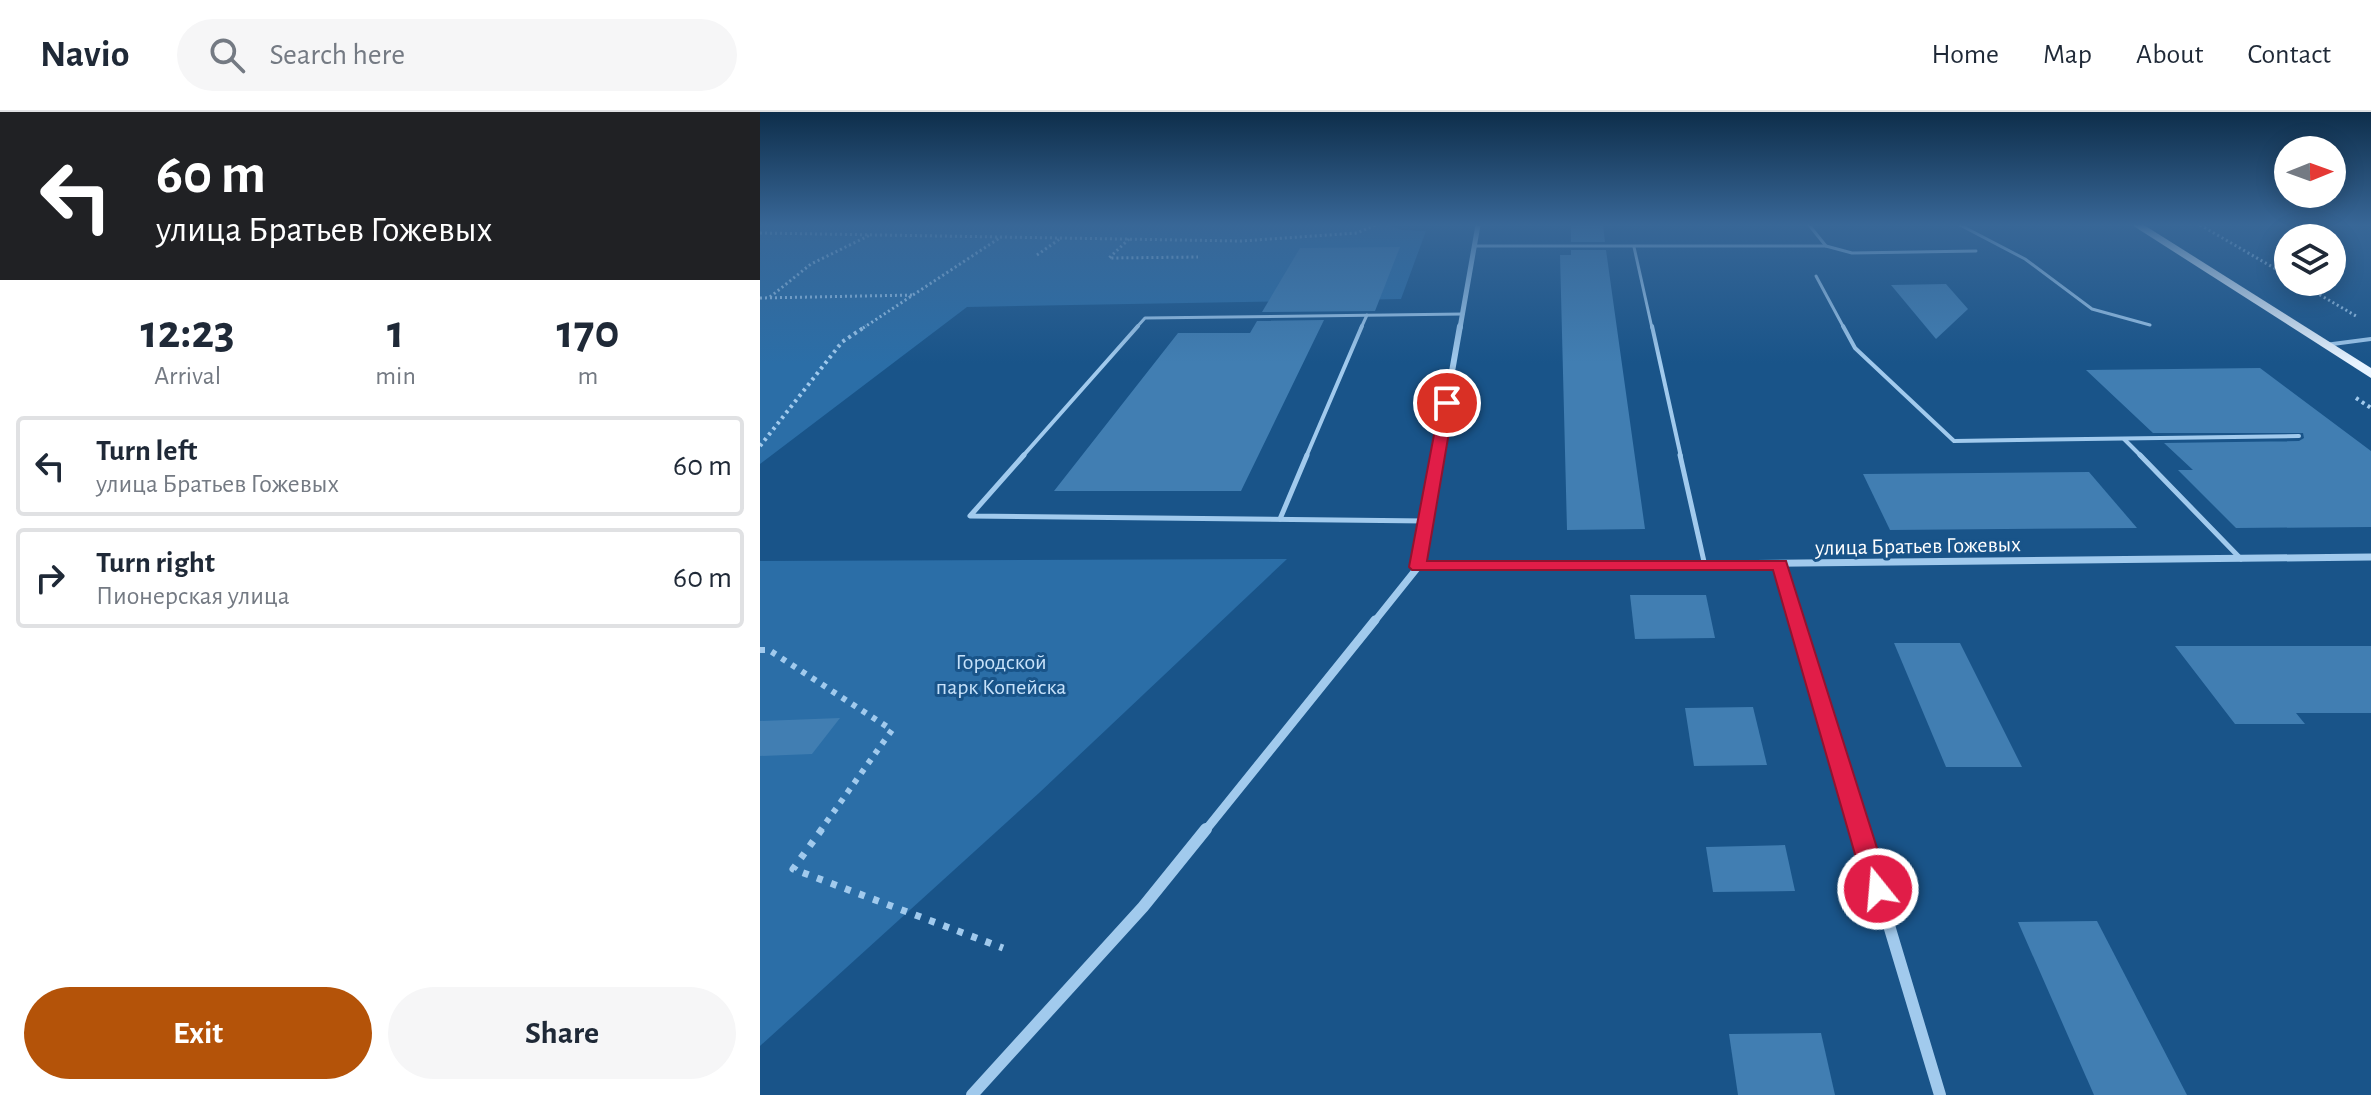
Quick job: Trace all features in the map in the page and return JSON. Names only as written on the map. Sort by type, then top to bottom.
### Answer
[{"type":"main road","points":[[2209,271],[2371,374]]},
{"type":"street","points":[[972,1095],[1143,907],[1418,567],[1471,271]]},
{"type":"street","name":"улица Братьев Гожевых","points":[[1418,567],[2371,557]]},
{"type":"street","points":[[1780,565],[1940,1095]]},
{"type":"lane","points":[[1639,271],[1705,566]]},
{"type":"lane","points":[[2041,271],[2092,309],[2150,325]]},
{"type":"lane","points":[[1816,276],[1855,348],[1954,441],[2299,436]]},
{"type":"lane","points":[[1426,521],[970,516],[1145,318],[1463,314]]},
{"type":"lane","points":[[1280,519],[1367,315]]},
{"type":"lane","points":[[2325,345],[2371,339]]},
{"type":"lane","points":[[2124,439],[2243,560]]},
{"type":"path","points":[[770,297],[802,271]]},
{"type":"path","points":[[760,446],[842,342],[953,271]]},
{"type":"path","points":[[760,298],[918,295]]},
{"type":"path","points":[[2322,296],[2359,317]]},
{"type":"path","points":[[760,650],[769,650],[892,730],[793,869],[1003,948]]},
{"type":"green space","points":[[760,271],[1411,271],[1401,299],[967,307],[760,464]]},
{"type":"green space","name":"Городской парк Копейска","points":[[1287,559],[1039,793],[760,1046],[760,561]]},
{"type":"building","points":[[1286,271],[1391,271],[1375,311],[1262,312]]},
{"type":"building","points":[[1560,271],[1609,271],[1645,529],[1567,530]]},
{"type":"building","points":[[1946,284],[1968,309],[1936,339],[1891,285]]},
{"type":"building","points":[[1324,320],[1241,491],[1054,491],[1178,333],[1250,333],[1257,321]]},
{"type":"building","points":[[2260,368],[2371,451],[2371,527],[2236,528],[2178,470],[2193,470],[2164,443],[2299,441],[2304,438],[2303,433],[2153,433],[2086,370]]},
{"type":"building","points":[[2089,472],[2137,528],[1890,530],[1863,474]]},
{"type":"building","points":[[1630,595],[1706,595],[1715,638],[1635,639]]},
{"type":"building","points":[[1894,643],[1960,643],[2022,767],[1946,767]]},
{"type":"building","points":[[2175,646],[2371,646],[2371,713],[2296,713],[2305,724],[2235,724]]},
{"type":"building","points":[[1753,707],[1767,765],[1694,766],[1685,708]]},
{"type":"building","points":[[840,718],[812,754],[760,756],[760,721]]},
{"type":"building","points":[[1785,845],[1795,891],[1713,892],[1706,847]]},
{"type":"building","points":[[2097,921],[2187,1095],[2094,1095],[2018,922]]},
{"type":"building","points":[[1821,1033],[1835,1095],[1738,1095],[1729,1034]]},
{"type":"route","points":[[1447,403],[1418,567],[1780,565],[1878,889]]}]
